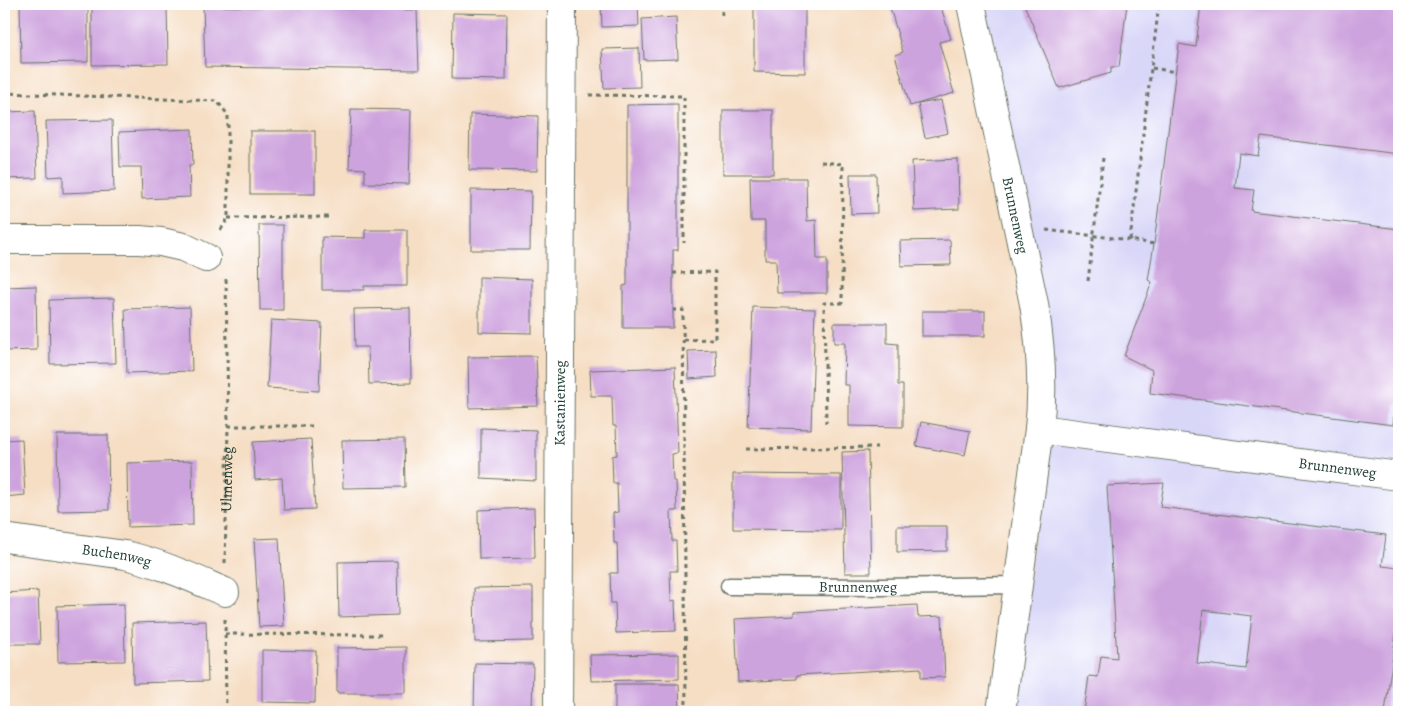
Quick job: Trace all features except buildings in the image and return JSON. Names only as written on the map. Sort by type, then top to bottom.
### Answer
[{"type":"street","name":"Kastanienweg","points":[[558,712],[562,4]]},
{"type":"street","name":"Brunnenweg","points":[[971,4],[1034,304],[1041,350],[1042,390],[1039,429],[1001,712]]},
{"type":"street","points":[[4,240],[140,240],[183,247],[206,258]]},
{"type":"street","name":"Brunnenweg","points":[[1039,429],[1399,476]]},
{"type":"street","name":"Buchenweg","points":[[4,538],[140,558],[225,592]]},
{"type":"lane","name":"Brunnenweg","points":[[729,586],[882,587],[1017,585]]},
{"type":"path","points":[[722,4],[722,15]]},
{"type":"path","points":[[1130,240],[1159,4]]},
{"type":"path","points":[[1151,68],[1176,72]]},
{"type":"path","points":[[4,93],[217,101],[228,115],[228,218],[206,258]]},
{"type":"path","points":[[561,95],[684,96],[684,243]]},
{"type":"path","points":[[1088,281],[1103,158]]},
{"type":"path","points":[[821,162],[843,164],[842,303],[824,303],[826,423]]},
{"type":"path","points":[[228,218],[330,216]]},
{"type":"path","points":[[1018,226],[1154,244]]},
{"type":"path","name":"Ulmenweg","points":[[206,258],[226,268],[228,426],[225,592],[226,712]]},
{"type":"path","points":[[673,273],[715,272],[715,339],[683,340]]},
{"type":"path","points":[[673,310],[683,310],[686,712]]},
{"type":"path","points":[[228,426],[314,426]]},
{"type":"path","points":[[746,449],[877,446]]},
{"type":"path","points":[[225,634],[381,635]]},
{"type":"shaded area","points":[[982,4],[1399,4],[1399,712],[1012,712],[1047,439]]}]
